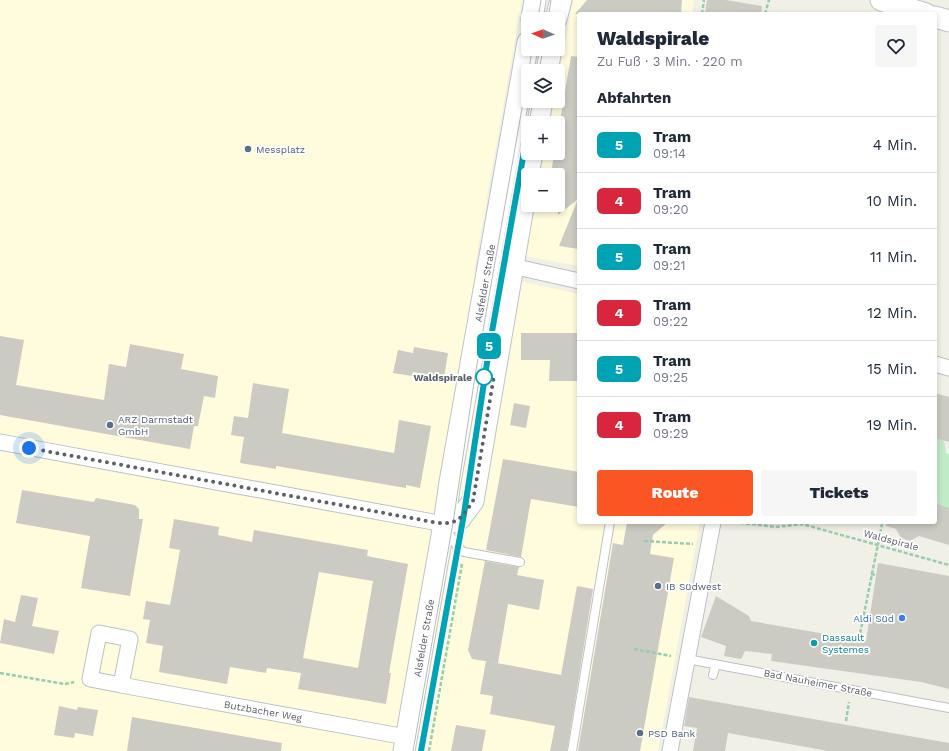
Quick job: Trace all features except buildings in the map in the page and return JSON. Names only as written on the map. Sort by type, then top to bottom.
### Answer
[{"type":"street","points":[[533,12],[535,0]]},
{"type":"street","points":[[558,12],[561,0]]},
{"type":"street","points":[[881,0],[920,12]]},
{"type":"street","points":[[937,18],[949,21]]},
{"type":"street","name":"Alsfelder Straße","points":[[405,744],[526,56]]},
{"type":"street","points":[[0,442],[444,524],[458,520],[473,501],[522,212]]},
{"type":"street","points":[[512,266],[577,281]]},
{"type":"street","points":[[937,365],[949,368]]},
{"type":"street","points":[[670,751],[713,524]]},
{"type":"street","points":[[90,679],[99,633],[130,639],[121,685]]},
{"type":"street","name":"Butzbacher Weg","points":[[90,679],[405,744]]},
{"type":"lane","points":[[444,524],[450,538],[464,552],[520,562]]},
{"type":"lane","points":[[572,751],[610,524]]},
{"type":"lane","name":"Bad Nauheimer Straße","points":[[688,658],[949,708]]},
{"type":"lane","points":[[713,675],[716,664]]},
{"type":"path","points":[[702,12],[704,0]]},
{"type":"path","points":[[766,12],[769,0]]},
{"type":"path","name":"Waldspirale","points":[[751,524],[776,527],[802,524],[949,565]]},
{"type":"path","points":[[859,639],[882,524]]},
{"type":"path","points":[[644,541],[710,545]]},
{"type":"path","points":[[430,751],[464,552]]},
{"type":"path","points":[[871,574],[876,575]]},
{"type":"path","points":[[634,649],[688,658]]},
{"type":"path","points":[[0,673],[65,684],[90,679]]},
{"type":"path","points":[[846,721],[851,690]]},
{"type":"shaded area","points":[[0,0],[522,0],[474,271],[577,294],[577,524],[700,524],[658,751],[0,751]]},
{"type":"shaded area","points":[[573,0],[694,0],[692,12],[577,12],[577,266],[525,256],[534,212],[565,212],[565,168],[541,168],[543,160],[565,160],[565,116],[551,116],[553,108],[565,108],[565,64],[561,64],[562,56],[565,56],[565,43]]},
{"type":"green space","points":[[937,438],[944,440],[946,453],[949,454],[949,508],[937,504]]},
{"type":"tram line","points":[[539,12],[541,0]]},
{"type":"tram line","points":[[549,12],[551,0]]},
{"type":"tram line","points":[[530,64],[531,56]]},
{"type":"tram line","points":[[540,64],[542,56]]},
{"type":"tram line","points":[[413,751],[453,523],[475,376],[522,108]]},
{"type":"tram line","points":[[530,116],[532,108]]},
{"type":"tram line","points":[[421,751],[464,514],[474,435],[522,160]]},
{"type":"tram line","name":"5","points":[[421,751],[464,514],[474,435],[522,160]]},
{"type":"place","name":"Messplatz","points":[[248,149]]},
{"type":"place","name":"Waldspirale","points":[[484,377]]},
{"type":"place","name":"ARZ Darmstadt GmbH","points":[[110,425]]},
{"type":"place","name":"IB Südwest","points":[[658,586]]},
{"type":"place","name":"Aldi Süd","points":[[902,618]]},
{"type":"place","name":"Dassault Systemes","points":[[814,643]]},
{"type":"place","name":"PSD Bank","points":[[640,733]]},
{"type":"route","points":[[29,448],[444,524],[453,523],[464,514],[473,501],[494,376],[484,377]]}]
